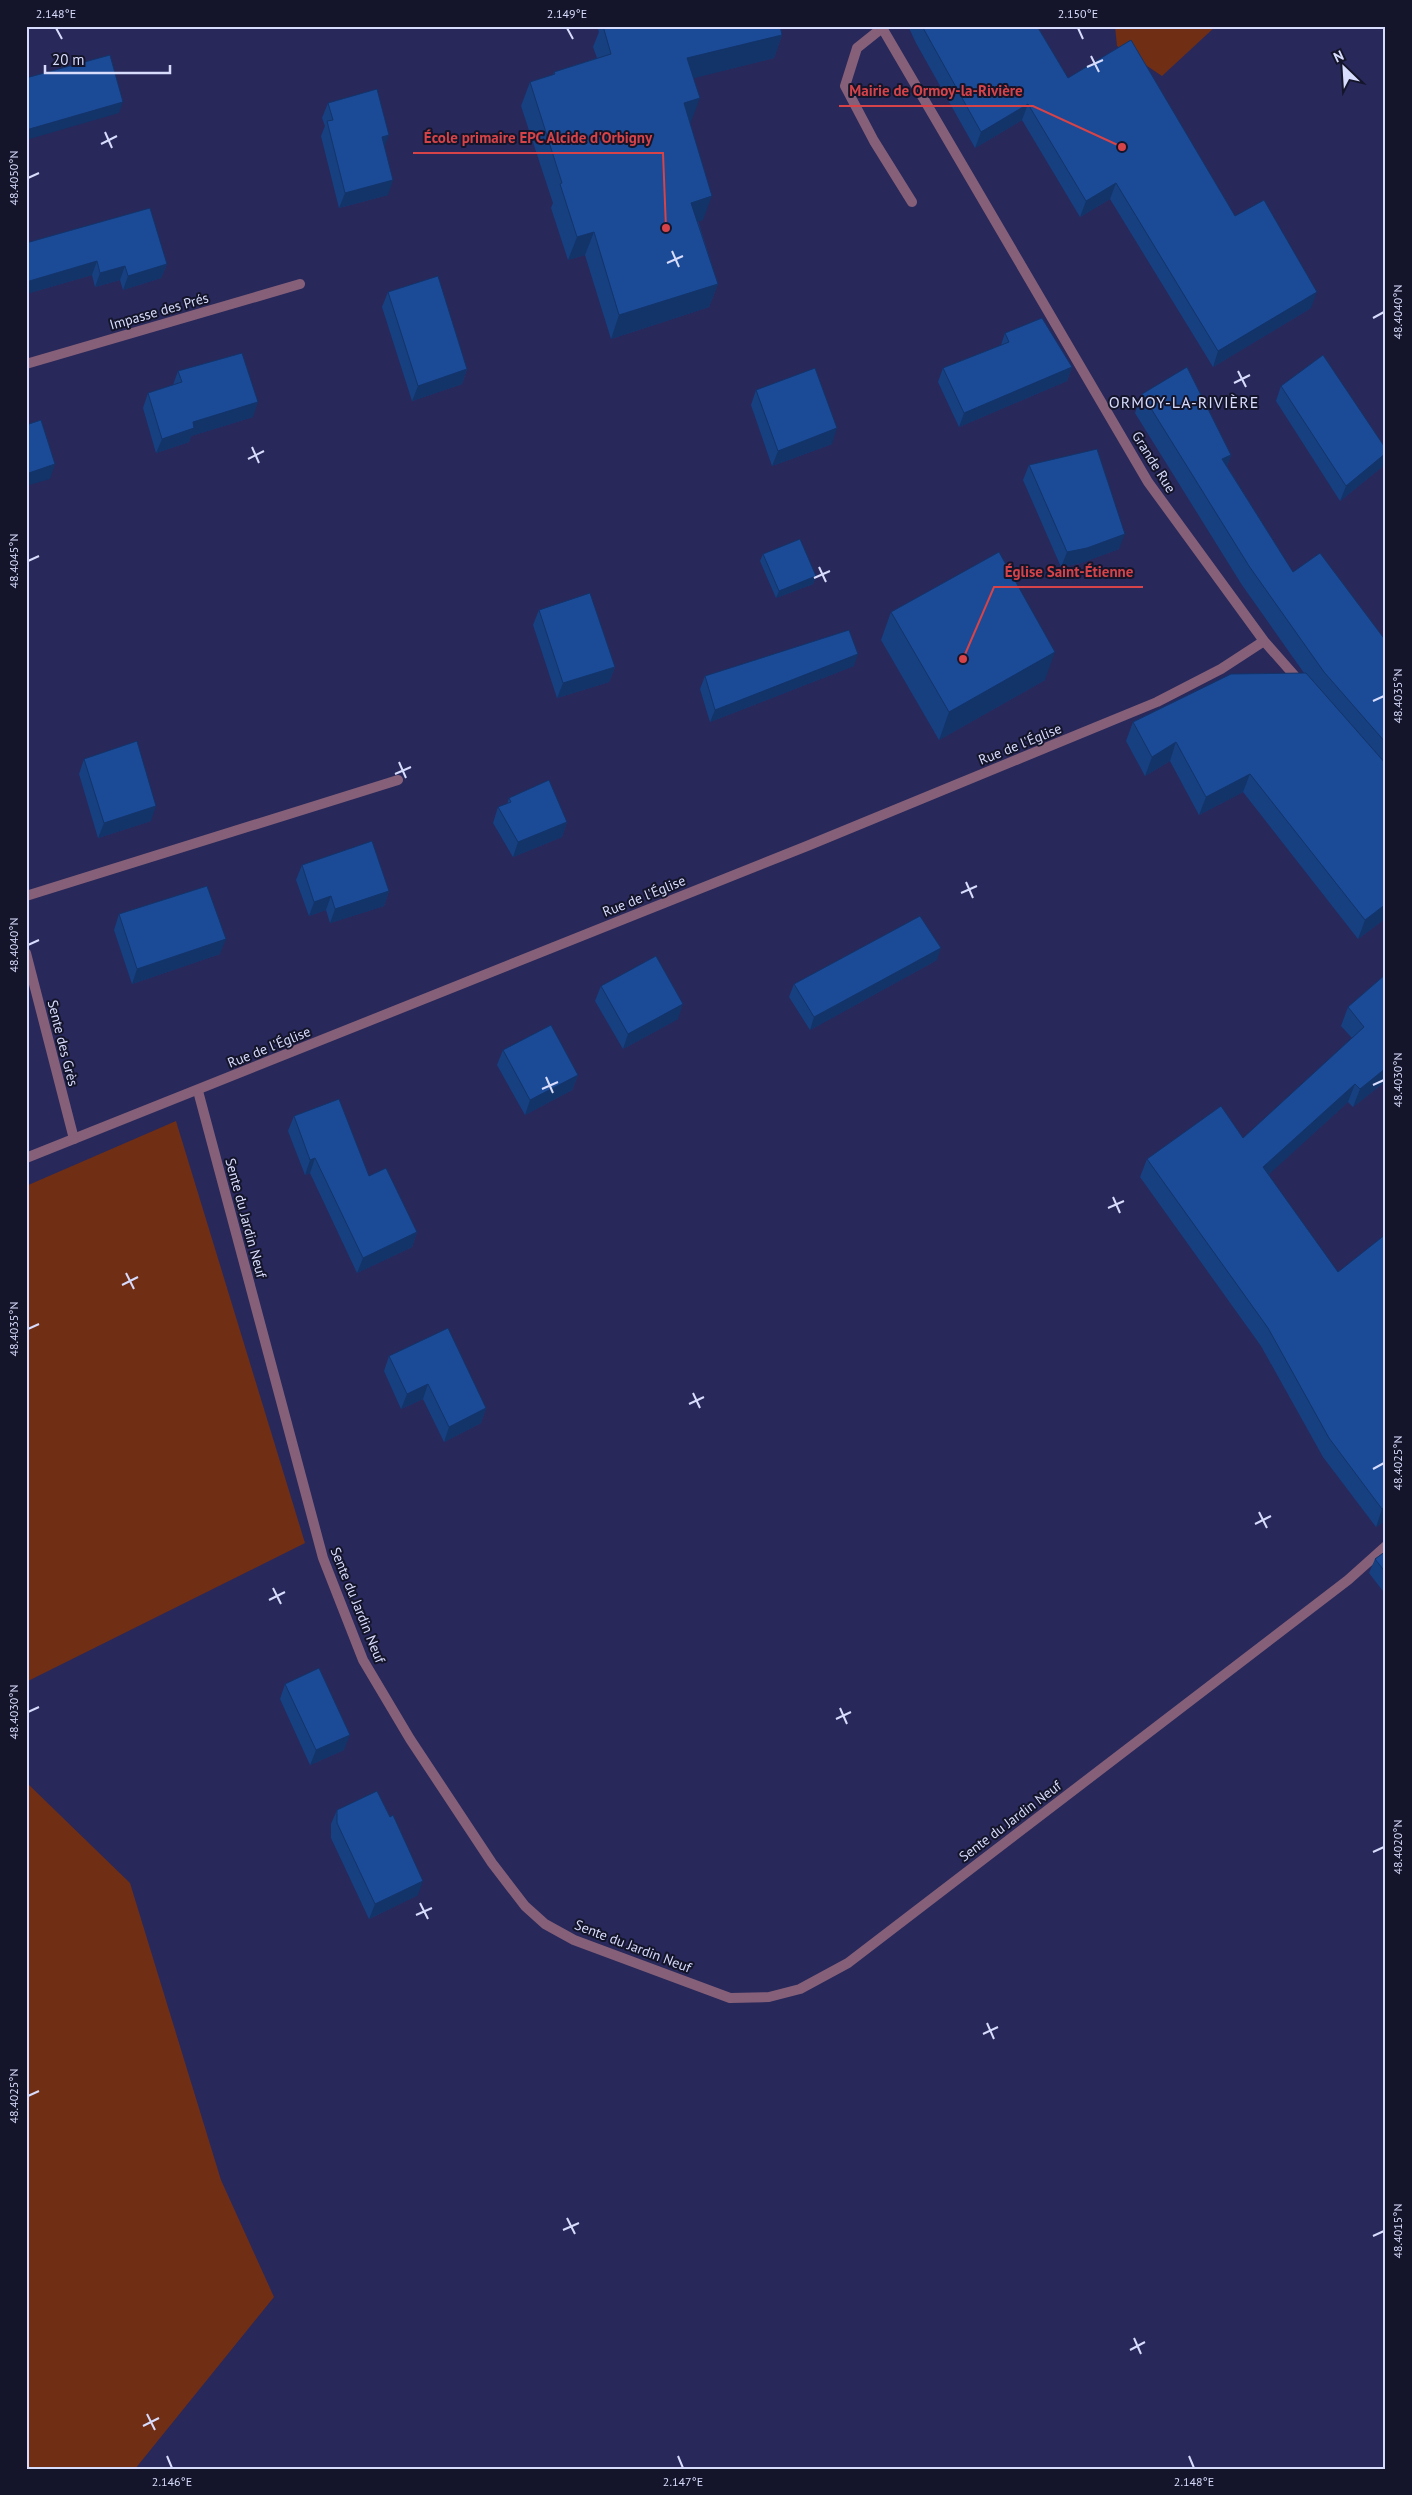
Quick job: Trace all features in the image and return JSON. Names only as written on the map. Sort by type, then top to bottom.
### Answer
[{"type":"street","points":[[881,27],[857,48],[845,86],[874,141],[912,202]]},
{"type":"street","name":"Grande Rue","points":[[881,27],[1148,482],[1264,641],[1310,693]]},
{"type":"street","name":"Impasse des Prés","points":[[26,364],[300,284]]},
{"type":"street","name":"Rue de l'Église","points":[[26,1158],[198,1091],[1157,702],[1221,669],[1264,641]]},
{"type":"street","points":[[26,896],[398,780]]},
{"type":"street","name":"Sente des Grès","points":[[26,953],[74,1139]]},
{"type":"street","name":"Sente du Jardin Neuf","points":[[198,1091],[323,1558],[363,1660],[410,1739],[492,1863],[525,1906],[545,1924],[574,1940],[730,1998],[770,1997],[800,1989],[848,1963],[1340,1586],[1386,1546]]},
{"type":"shaded area","points":[[1115,26],[1216,26],[1162,76],[1117,46]]},
{"type":"shaded area","points":[[176,1121],[305,1543],[26,1682],[26,1186]]},
{"type":"shaded area","points":[[26,1782],[130,1883],[221,2180],[274,2297],[135,2469],[26,2469]]},
{"type":"building","points":[[603,26],[780,26],[782,35],[687,58],[700,98],[684,103],[712,196],[691,203],[718,284],[619,315],[594,232],[577,237],[530,82],[555,74],[554,72],[611,54]]},
{"type":"building","points":[[922,26],[1037,26],[1068,78],[1131,40],[1235,216],[1264,200],[1317,292],[1218,351],[1116,183],[1086,201],[1028,104],[981,132]]},
{"type":"building","points":[[110,55],[123,102],[26,130],[26,78]]},
{"type":"building","points":[[377,89],[389,135],[382,137],[393,180],[345,193],[327,121],[333,120],[328,103]]},
{"type":"building","points":[[150,208],[167,264],[128,276],[125,266],[100,273],[97,261],[26,282],[26,243]]},
{"type":"building","points":[[438,276],[467,369],[418,386],[388,292]]},
{"type":"building","points":[[1042,318],[1072,367],[964,413],[943,368],[1009,342],[1005,333]]},
{"type":"building","points":[[242,353],[258,402],[193,422],[194,428],[162,439],[148,393],[182,382],[178,371]]},
{"type":"building","points":[[1323,355],[1386,449],[1386,453],[1346,486],[1281,386]]},
{"type":"building","points":[[1187,367],[1231,455],[1222,459],[1293,572],[1320,553],[1386,641],[1386,743],[1324,672],[1249,566],[1142,394]]},
{"type":"building","points":[[815,368],[837,428],[778,451],[756,390]]},
{"type":"building","points":[[41,420],[55,464],[26,474],[26,425]]},
{"type":"building","points":[[1097,449],[1125,534],[1087,548],[1067,552],[1029,465]]},
{"type":"building","points":[[800,539],[816,576],[779,591],[763,554]]},
{"type":"building","points":[[999,552],[1055,652],[949,712],[891,612]]},
{"type":"building","points":[[590,593],[615,667],[563,683],[539,610]]},
{"type":"building","points":[[849,630],[858,654],[715,710],[705,676]]},
{"type":"building","points":[[1306,673],[1386,764],[1386,904],[1365,920],[1250,774],[1206,797],[1176,742],[1152,757],[1133,722],[1231,674]]},
{"type":"building","points":[[137,741],[156,806],[104,823],[84,759]]},
{"type":"building","points":[[549,780],[567,822],[518,842],[498,807],[511,802],[509,798]]},
{"type":"building","points":[[372,841],[389,891],[335,909],[331,896],[314,902],[302,865]]},
{"type":"building","points":[[207,886],[226,939],[137,969],[119,914]]},
{"type":"building","points":[[920,916],[941,948],[814,1017],[794,984]]},
{"type":"building","points":[[656,956],[683,1004],[628,1034],[601,986]]},
{"type":"building","points":[[1386,974],[1386,1068],[1360,1089],[1355,1084],[1263,1167],[1338,1272],[1386,1234],[1386,1506],[1382,1509],[1329,1438],[1268,1328],[1147,1159],[1221,1106],[1243,1138],[1364,1027],[1348,1007]]},
{"type":"building","points":[[551,1025],[578,1075],[530,1100],[503,1050]]},
{"type":"building","points":[[339,1099],[369,1176],[386,1168],[417,1232],[363,1258],[315,1158],[310,1160],[294,1116]]},
{"type":"building","points":[[448,1328],[486,1408],[449,1427],[428,1384],[407,1394],[389,1356]]},
{"type":"building","points":[[1386,1551],[1386,1573],[1375,1559]]},
{"type":"building","points":[[319,1668],[350,1735],[316,1750],[285,1684]]},
{"type":"building","points":[[377,1791],[390,1817],[393,1815],[423,1881],[375,1904],[337,1823],[337,1810]]},
{"type":"place","name":"Mairie de Ormoy-la-Rivière","points":[[1122,147]]},
{"type":"place","name":"École primaire EPC Alcide d'Orbigny","points":[[666,228]]},
{"type":"place","name":"Église Saint-Étienne","points":[[963,659]]},
{"type":"district","name":"ORMOY-LA-RIVIÈRE","points":[[1184,402]]}]
